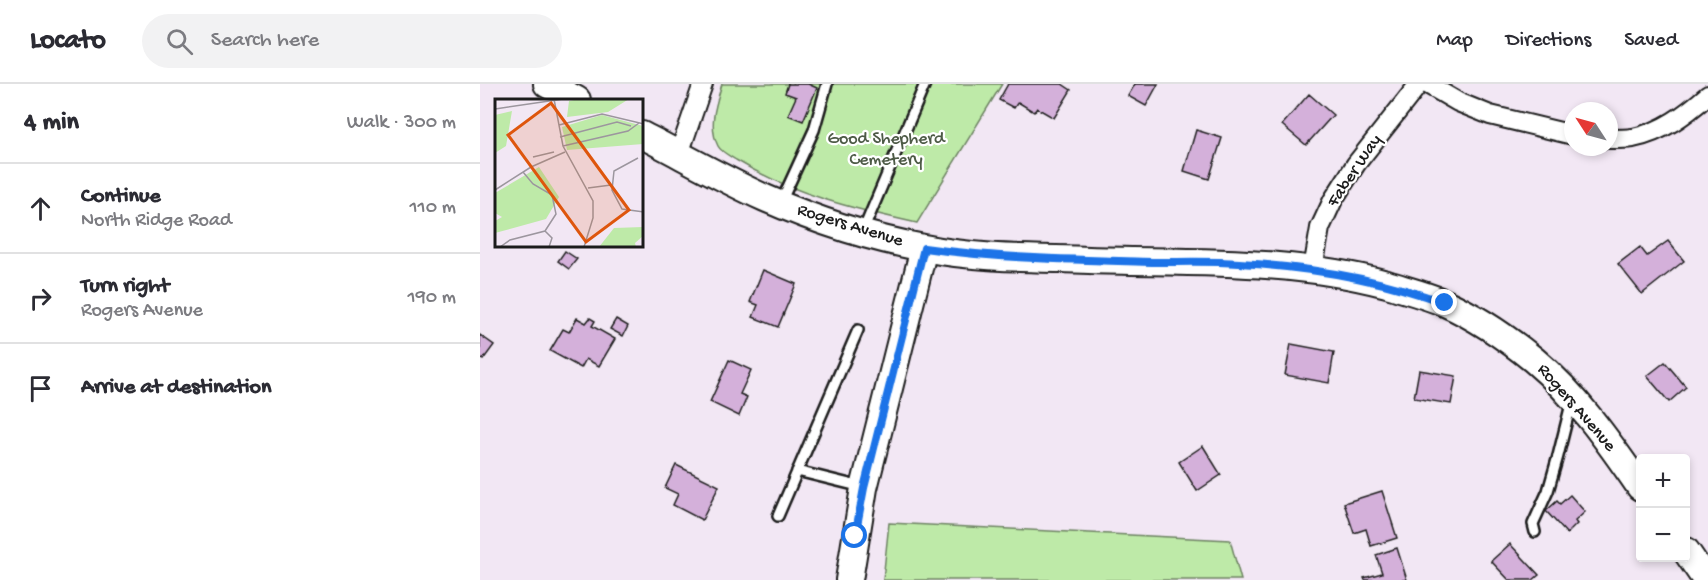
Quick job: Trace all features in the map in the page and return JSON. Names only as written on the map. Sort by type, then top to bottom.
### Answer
[{"type":"main road","points":[[547,84],[575,99]]},
{"type":"main road","name":"Rogers Avenue","points":[[644,136],[765,198],[815,218],[862,233],[924,248],[995,256],[1159,262],[1238,262],[1313,269],[1369,279],[1413,291],[1445,303],[1481,323],[1533,359],[1572,398],[1636,480]]},
{"type":"main road","points":[[849,580],[864,488],[924,248]]},
{"type":"main road","points":[[1690,557],[1706,580]]},
{"type":"street","points":[[679,154],[703,84]]},
{"type":"street","name":"Faber Way","points":[[1313,269],[1320,228],[1333,200],[1356,164],[1419,84]]},
{"type":"street","points":[[1427,84],[1458,102],[1490,115],[1564,133]]},
{"type":"street","points":[[1618,139],[1633,138],[1662,128],[1689,112],[1708,95]]},
{"type":"lane","points":[[780,204],[814,130],[827,84]]},
{"type":"lane","points":[[862,233],[925,84]]},
{"type":"lane","points":[[778,516],[858,330]]},
{"type":"lane","points":[[1535,532],[1533,524],[1548,491],[1572,398]]},
{"type":"lane","points":[[797,471],[864,488]]},
{"type":"green space","name":"Good Shepherd Cemetery","points":[[722,84],[1002,84],[917,223],[847,206],[801,191],[757,172],[723,152],[715,138],[713,123]]},
{"type":"green space","points":[[889,523],[1230,540],[1241,580],[883,580]]},
{"type":"building","points":[[788,84],[808,84],[817,88],[803,121],[788,115],[796,97],[785,93]]},
{"type":"building","points":[[1008,84],[1062,84],[1071,90],[1054,118],[1037,108],[1034,112],[1018,102],[1014,108],[999,100]]},
{"type":"building","points":[[1135,84],[1158,84],[1146,106],[1128,96]]},
{"type":"building","points":[[1309,94],[1333,115],[1306,145],[1282,125]]},
{"type":"building","points":[[1196,130],[1222,138],[1209,179],[1184,171]]},
{"type":"building","points":[[1668,241],[1684,261],[1642,294],[1618,264],[1640,247],[1647,256]]},
{"type":"building","points":[[565,251],[577,259],[569,269],[558,261]]},
{"type":"building","points":[[763,270],[796,284],[778,327],[753,317],[758,305],[750,302]]},
{"type":"building","points":[[577,318],[586,323],[590,318],[595,321],[592,326],[615,339],[599,366],[586,359],[581,368],[550,351],[563,329],[569,332]]},
{"type":"building","points":[[616,319],[628,326],[623,336],[610,329]]},
{"type":"building","points":[[480,335],[494,345],[483,360],[480,358]]},
{"type":"building","points":[[1291,344],[1334,352],[1329,383],[1285,375]]},
{"type":"building","points":[[729,360],[751,370],[740,394],[747,397],[739,416],[710,402]]},
{"type":"building","points":[[1665,362],[1686,387],[1669,402],[1647,376]]},
{"type":"building","points":[[1419,370],[1456,376],[1451,404],[1414,398]]},
{"type":"building","points":[[1203,446],[1221,475],[1197,491],[1179,462]]},
{"type":"building","points":[[676,465],[719,486],[702,520],[673,505],[678,494],[665,488]]},
{"type":"building","points":[[1382,491],[1397,538],[1371,546],[1366,529],[1354,533],[1344,503]]},
{"type":"building","points":[[1570,495],[1585,512],[1575,521],[1577,524],[1567,534],[1546,511],[1557,501],[1560,504]]},
{"type":"building","points":[[1510,544],[1539,575],[1533,580],[1509,580],[1491,561]]},
{"type":"building","points":[[1397,548],[1407,580],[1365,580],[1364,578],[1382,573],[1376,555]]},
{"type":"route","points":[[855,536],[864,488],[924,248],[995,256],[1159,262],[1238,262],[1313,269],[1369,279],[1413,291],[1445,303]]}]
